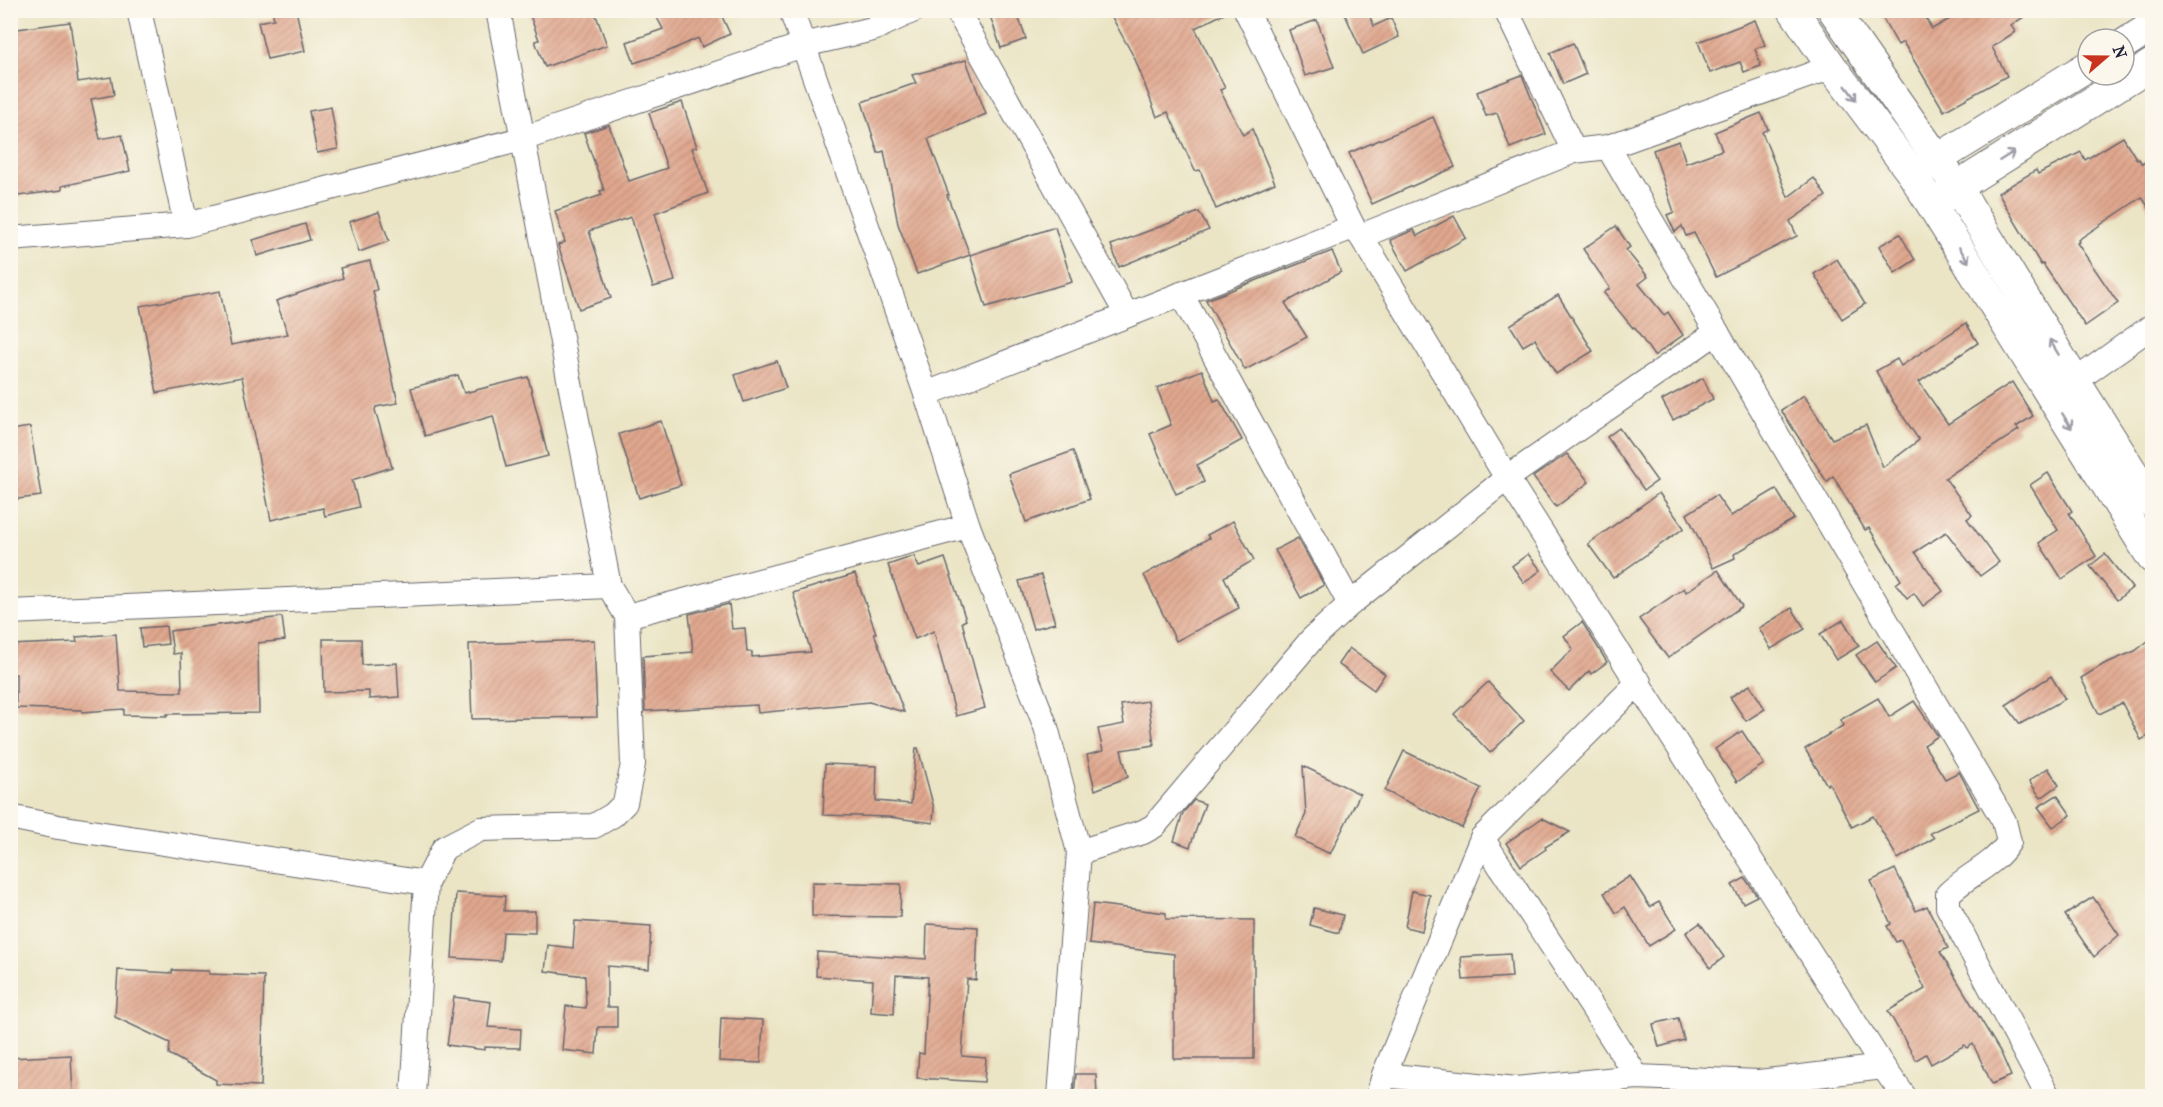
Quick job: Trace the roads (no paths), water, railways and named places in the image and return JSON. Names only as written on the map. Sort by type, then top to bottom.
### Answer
[{"type":"street","points":[[139,10],[186,225]]},
{"type":"street","points":[[413,1096],[426,883],[444,848],[480,829],[594,826],[613,815],[625,803],[633,764],[627,616],[609,586],[498,10]]},
{"type":"street","points":[[791,10],[926,394],[968,526],[1046,727],[1078,852],[1060,1096]]},
{"type":"street","points":[[10,238],[186,225],[522,139],[804,45],[869,20],[914,10]]},
{"type":"street","points":[[957,10],[1127,315]]},
{"type":"street","points":[[1246,10],[1357,231],[1507,478],[1883,1067],[1904,1096]]},
{"type":"street","points":[[1506,10],[1574,151]]},
{"type":"street","points":[[1793,10],[1832,67],[1913,175],[2152,558]]},
{"type":"street","points":[[1833,10],[1958,187],[2074,381],[2152,503]]},
{"type":"street","points":[[2136,36],[2152,26]]},
{"type":"street","points":[[1933,206],[1958,187],[2152,64]]},
{"type":"street","points":[[926,394],[1181,294],[1574,151],[1608,147],[1832,67]]},
{"type":"street","points":[[1913,175],[2076,73]]},
{"type":"street","points":[[1608,147],[2004,821],[2010,842],[2001,856],[1958,884],[1948,894],[1948,907],[2048,1096]]},
{"type":"street","points":[[1181,294],[1350,604]]},
{"type":"street","points":[[2074,381],[2152,326]]},
{"type":"street","points":[[1078,852],[1143,832],[1154,826],[1312,639],[1350,604],[1507,478],[1717,333]]},
{"type":"street","points":[[627,616],[968,526]]},
{"type":"street","points":[[10,612],[609,586]]},
{"type":"street","points":[[1639,682],[1482,838],[1381,1086],[1516,1089],[1637,1077],[1759,1082],[1883,1067]]},
{"type":"street","points":[[10,817],[58,827],[426,883]]},
{"type":"street","points":[[1482,838],[1637,1077]]}]
